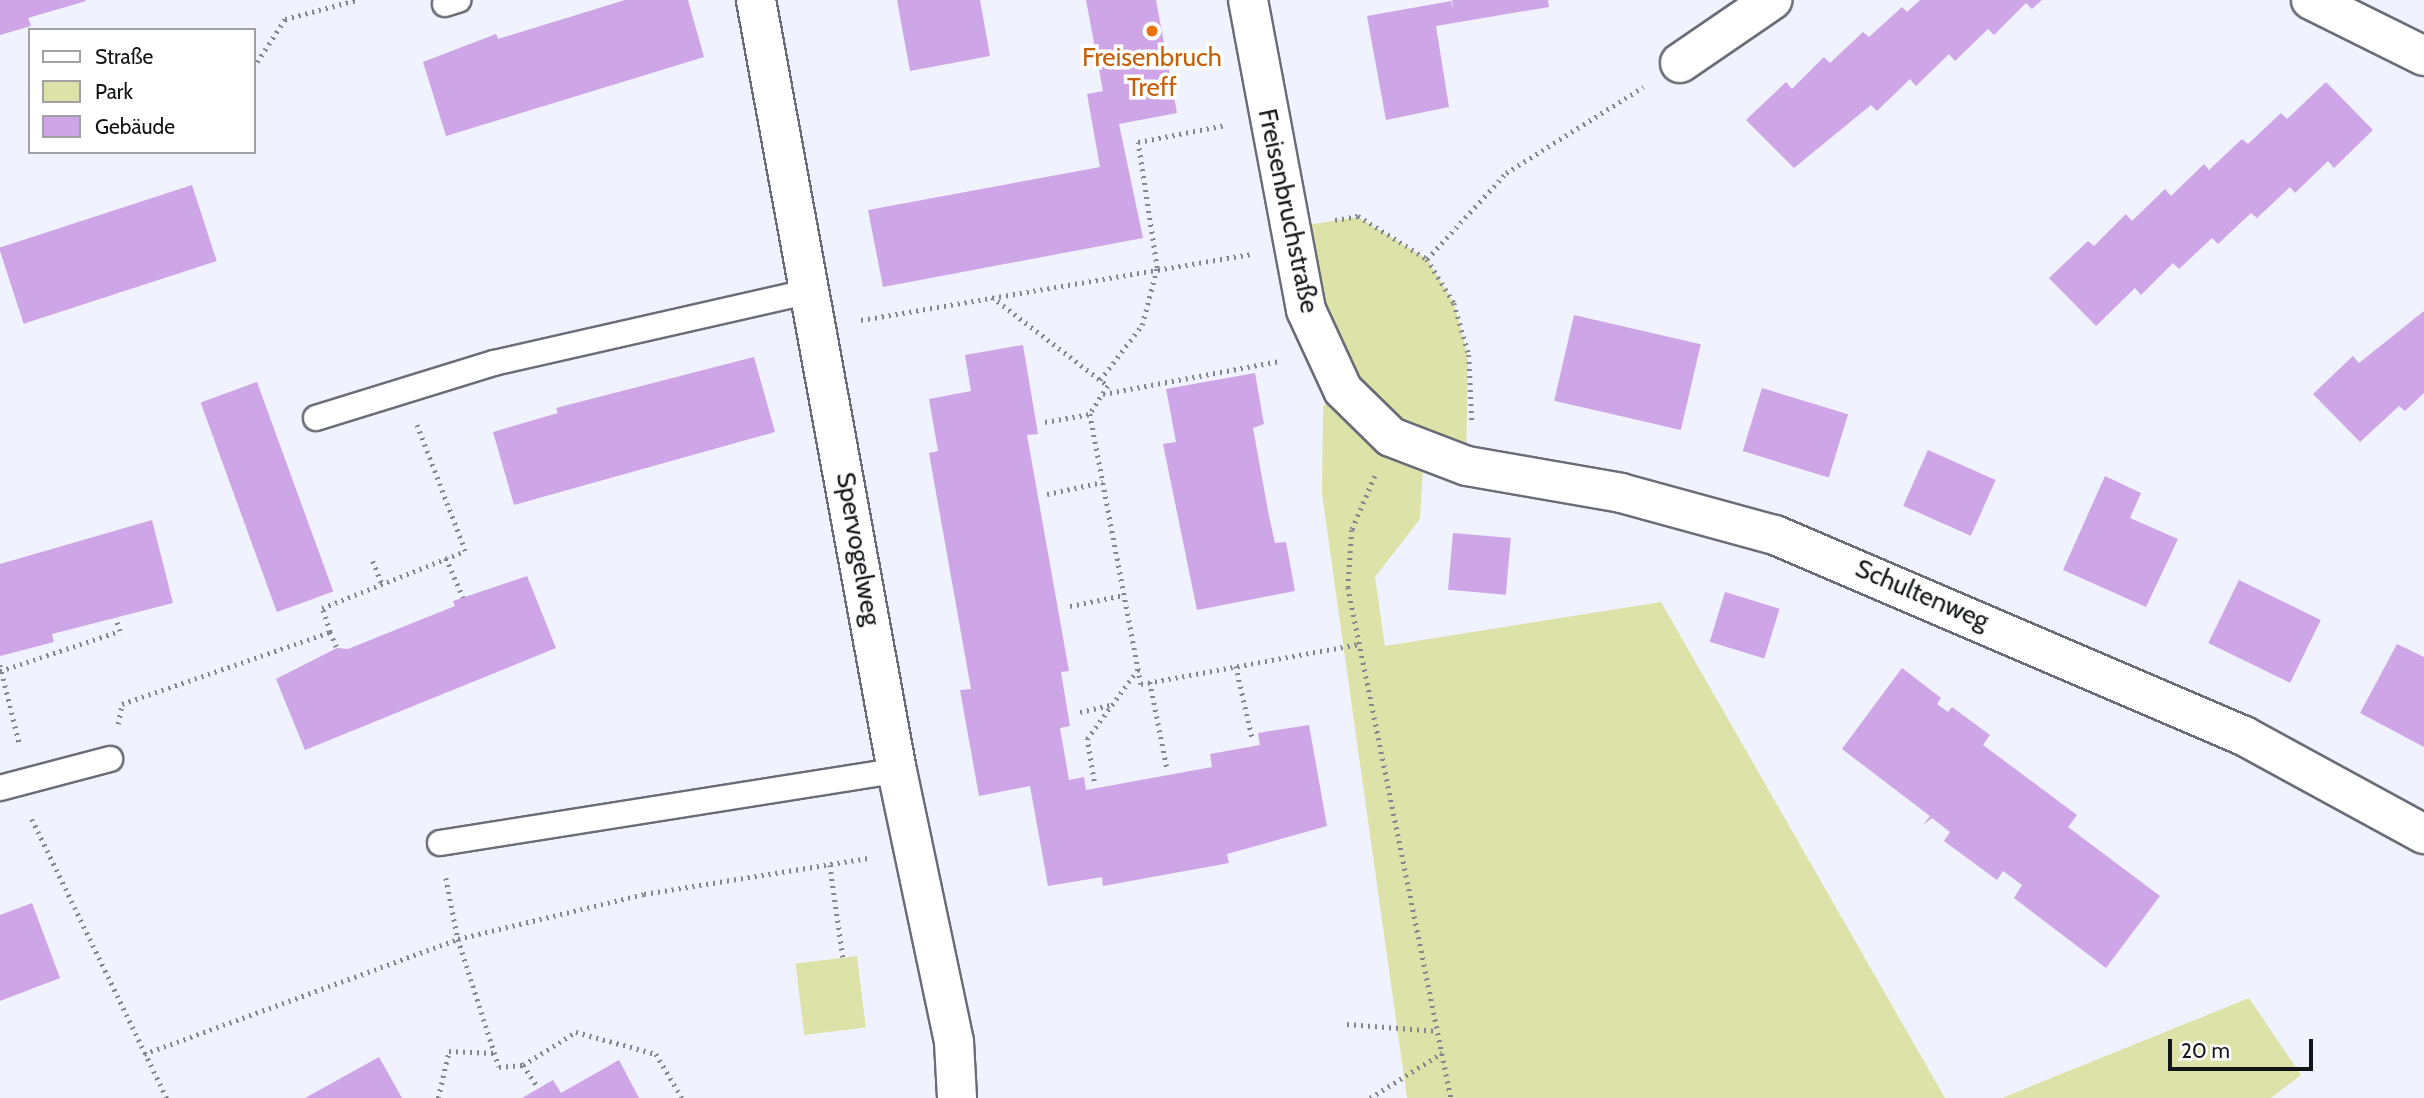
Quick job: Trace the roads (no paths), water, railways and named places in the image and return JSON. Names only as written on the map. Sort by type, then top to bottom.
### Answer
[{"type":"street","name":"Spervogelweg","points":[[756,0],[815,309],[912,851],[954,1042],[957,1098]]},
{"type":"street","name":"Freisenbruchstraße","points":[[1248,0],[1288,238],[1321,354],[1349,398],[1391,437]]},
{"type":"street","points":[[1680,63],[1772,0]]},
{"type":"street","points":[[2311,0],[2424,56]]},
{"type":"street","name":"Schultenweg","points":[[1391,437],[1467,466],[1621,493],[1775,535],[2244,736],[2424,834]]},
{"type":"lane","points":[[316,418],[494,363],[815,309]]},
{"type":"lane","points":[[15,784],[110,759]]},
{"type":"lane","points":[[440,843],[897,771]]},
{"type":"place","name":"Freisenbruch Treff","points":[[1152,31]]}]
